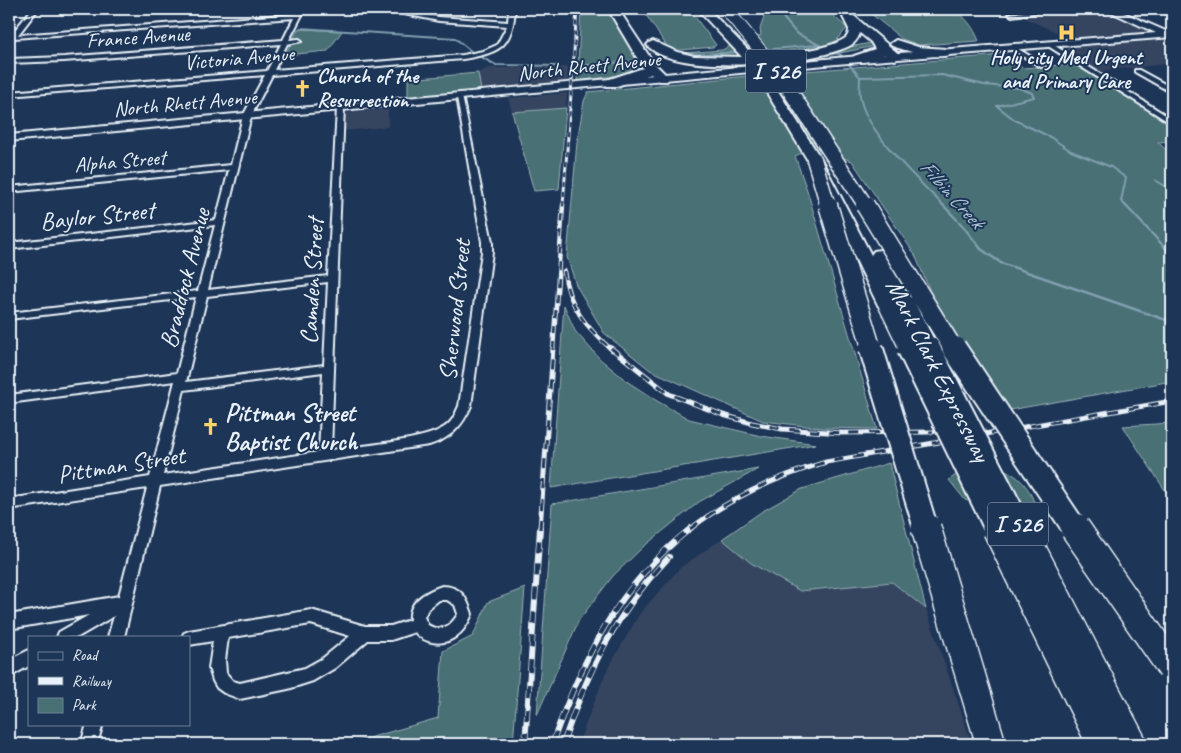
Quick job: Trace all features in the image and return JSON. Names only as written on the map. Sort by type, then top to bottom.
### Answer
[{"type":"highway","points":[[613,9],[648,64],[669,77]]},
{"type":"highway","points":[[702,9],[749,57]]},
{"type":"highway","name":"Mark Clark Expressway","points":[[711,9],[749,57],[795,125],[817,149],[874,274],[1102,744]]},
{"type":"highway","name":"Mark Clark Expressway","points":[[726,9],[770,62],[1132,744]]},
{"type":"highway","points":[[838,9],[851,13],[910,55]]},
{"type":"highway","points":[[851,13],[881,46],[881,51],[858,59]]},
{"type":"highway","points":[[669,77],[667,64],[651,42],[678,56],[711,61],[821,52],[843,44],[854,36],[851,13]]},
{"type":"highway","points":[[877,42],[895,56]]},
{"type":"highway","points":[[896,44],[917,50],[946,53]]},
{"type":"highway","points":[[612,83],[644,73],[649,69],[648,64]]},
{"type":"highway","points":[[667,64],[681,69],[709,73]]},
{"type":"highway","points":[[817,149],[888,240],[957,354],[1172,668]]},
{"type":"highway","points":[[817,149],[991,744]]},
{"type":"main road","points":[[1109,9],[1171,35]]},
{"type":"main road","name":"North Rhett Avenue","points":[[9,138],[460,98],[858,59],[1171,35]]},
{"type":"street","points":[[10,38],[35,9]]},
{"type":"street","points":[[382,9],[439,19],[511,24],[512,9]]},
{"type":"street","points":[[1012,14],[1059,9]]},
{"type":"street","points":[[10,38],[300,12]]},
{"type":"street","name":"Braddock Avenue","points":[[116,636],[247,116],[300,12]]},
{"type":"street","name":"Victoria Avenue","points":[[9,94],[463,57],[485,53],[500,46],[511,24]]},
{"type":"street","name":"France Avenue","points":[[9,61],[64,59],[299,41]]},
{"type":"street","points":[[1050,45],[1172,122]]},
{"type":"street","points":[[1013,48],[1044,66]]},
{"type":"street","points":[[1137,72],[1172,91]]},
{"type":"street","points":[[1160,85],[1172,84]]},
{"type":"street","name":"Sherwood Street","points":[[447,433],[458,422],[464,406],[487,252],[487,242],[460,98]]},
{"type":"street","name":"Camden Street","points":[[325,456],[341,108]]},
{"type":"street","name":"Alpha Street","points":[[9,189],[234,167]]},
{"type":"street","name":"Baylor Street","points":[[9,246],[220,222]]},
{"type":"street","points":[[9,316],[332,278]]},
{"type":"street","points":[[9,399],[328,368]]},
{"type":"street","name":"Pittman Street","points":[[9,504],[429,440],[447,433]]},
{"type":"street","points":[[9,622],[124,602]]},
{"type":"street","points":[[66,636],[124,602]]},
{"type":"street","points":[[190,638],[310,617],[365,633],[391,633],[418,624]]},
{"type":"street","points":[[222,632],[216,674],[221,683],[230,689],[240,691],[303,676],[316,671],[332,661],[365,633]]},
{"type":"street","points":[[9,669],[28,658]]},
{"type":"street","points":[[89,744],[94,726]]},
{"type":"shaded area","points":[[1059,9],[1109,9],[1159,31],[1069,38],[1016,14]]},
{"type":"shaded area","points":[[1172,38],[1172,67],[1166,64],[1092,72],[1055,49]]},
{"type":"shaded area","points":[[568,67],[569,83],[481,90],[478,73],[488,68]]},
{"type":"shaded area","points":[[567,93],[566,108],[512,112],[508,98]]},
{"type":"shaded area","points":[[388,109],[388,127],[340,131],[341,113]]},
{"type":"shaded area","points":[[722,539],[751,563],[800,591],[892,582],[926,609],[972,744],[578,744],[606,672],[640,613],[681,567]]},
{"type":"green space","points":[[581,9],[609,9],[636,56],[641,70],[637,73],[577,81]]},
{"type":"green space","points":[[645,9],[689,9],[716,45],[713,47],[670,51],[644,12]]},
{"type":"green space","points":[[761,9],[826,9],[847,28],[833,45],[844,48],[871,43],[875,46],[830,55],[818,48],[732,58],[686,56],[684,53],[722,50],[734,44],[747,43],[761,35],[760,29],[764,17]]},
{"type":"green space","points":[[865,9],[952,9],[969,22],[979,41],[919,45],[902,39]]},
{"type":"green space","points":[[298,29],[342,31],[328,51],[285,55]]},
{"type":"green space","points":[[1002,55],[1023,68],[1075,64],[1172,125],[1172,141],[1158,142],[1172,156],[1172,381],[1004,411],[930,291],[915,255],[852,161],[831,154],[816,152],[802,153],[795,156],[807,190],[877,429],[823,428],[763,421],[650,370],[604,333],[576,285],[567,257],[577,142],[584,101],[588,92],[768,74]]},
{"type":"green space","points":[[478,73],[481,90],[408,97],[408,79]]},
{"type":"green space","points":[[566,108],[559,189],[534,191],[512,112]]},
{"type":"green space","points":[[564,305],[575,331],[600,359],[628,382],[689,419],[761,436],[816,444],[551,488]]},
{"type":"green space","points":[[1172,423],[1172,501],[1123,426]]},
{"type":"green space","points":[[889,463],[926,609],[892,582],[800,591],[751,563],[722,539],[761,512],[802,489]]},
{"type":"green space","points":[[994,464],[1018,478],[1031,494],[1034,502],[1016,510],[992,509],[965,500],[949,480],[964,469]]},
{"type":"green space","points":[[758,469],[699,502],[643,547],[613,576],[579,620],[537,715],[552,504]]},
{"type":"green space","points":[[525,588],[513,744],[348,744],[438,718],[443,651],[473,636],[488,602]]},
{"type":"waterway","name":"Filbin Creek","points":[[776,9],[796,33],[825,48]]},
{"type":"waterway","points":[[300,28],[455,38],[471,51]]},
{"type":"waterway","points":[[763,50],[817,45]]},
{"type":"waterway","name":"Filbin Creek","points":[[830,51],[841,55],[860,77]]},
{"type":"waterway","points":[[686,55],[740,52]]},
{"type":"waterway","points":[[481,57],[496,65],[558,66]]},
{"type":"waterway","points":[[580,66],[634,61]]},
{"type":"waterway","points":[[860,77],[942,75],[984,85],[1019,88],[1032,93],[1034,97],[997,106],[1015,120],[1050,137],[1071,151],[1111,167],[1126,178],[1121,201],[1125,205]]},
{"type":"waterway","name":"Filbin Creek","points":[[860,77],[860,94],[864,110],[871,124],[894,155],[943,205]]},
{"type":"waterway","points":[[1155,180],[1172,190]]},
{"type":"waterway","name":"Filbin Creek","points":[[943,205],[981,249],[1001,263],[1172,322]]},
{"type":"waterway","points":[[1125,205],[1172,255]]},
{"type":"railway","points":[[563,206],[577,9]]},
{"type":"railway","points":[[553,350],[563,205]]},
{"type":"railway","points":[[564,271],[566,284],[574,306],[587,325],[612,350]]},
{"type":"railway","points":[[540,529],[553,348]]},
{"type":"railway","points":[[611,348],[669,394],[723,415],[752,423],[782,429],[842,433],[933,432]]},
{"type":"railway","points":[[690,529],[722,507],[755,489],[789,474],[826,462],[1172,401]]},
{"type":"railway","points":[[525,744],[540,528]]},
{"type":"railway","points":[[552,744],[576,682],[605,626],[642,574],[691,528]]},
{"type":"railway","points":[[563,744],[582,692],[618,621],[633,599],[669,557]]},
{"type":"place","name":"Holy city Med Urgent and Primary Care","points":[[1066,32]]},
{"type":"place","name":"Church of the Resurrection","points":[[303,88]]},
{"type":"place","name":"Pittman Street Baptist Church","points":[[211,426]]}]
